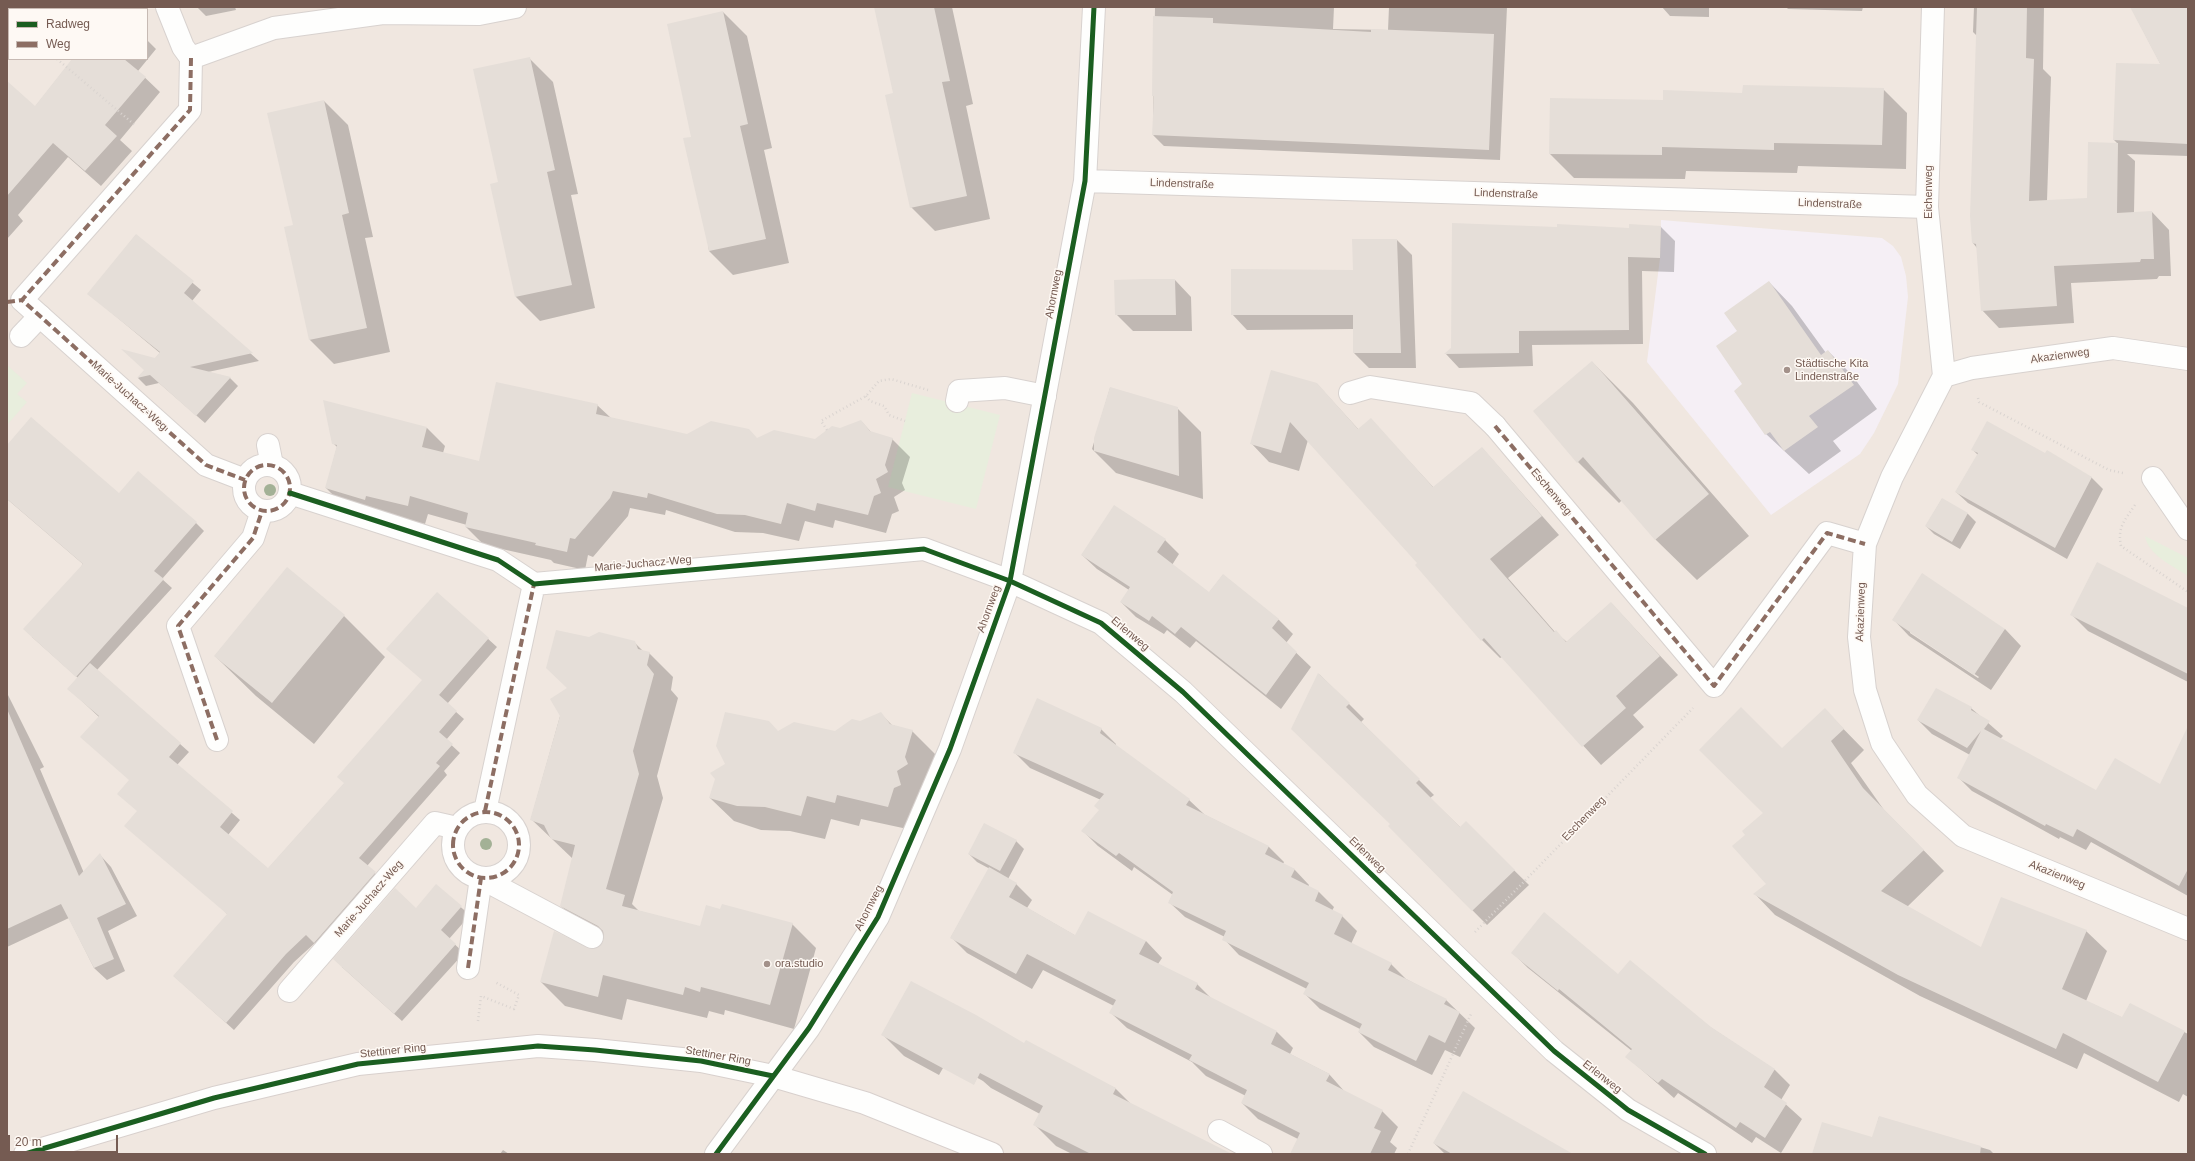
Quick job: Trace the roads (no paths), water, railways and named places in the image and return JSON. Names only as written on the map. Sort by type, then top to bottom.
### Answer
[{"type":"street","points":[[167,7],[183,47],[191,58],[274,28],[382,13],[479,14],[515,7]]},
{"type":"street","name":"Ahornweg","points":[[716,1154],[809,1028],[878,917],[950,750],[1010,581],[1085,181],[1094,7]]},
{"type":"street","name":"Eichenweg","points":[[1933,7],[1927,207],[1944,376]]},
{"type":"street","name":"Marie-Juchacz-Weg","points":[[191,58],[190,110],[159,146],[14,301],[40,316],[206,465],[245,480]]},
{"type":"street","name":"Lindenstraße","points":[[1085,181],[1927,207]]},
{"type":"street","points":[[21,336],[40,316]]},
{"type":"street","name":"Akazienweg","points":[[2188,359],[2113,348],[1972,368],[1944,376],[1892,477],[1865,544],[1859,637],[1865,690],[1882,743],[1917,795],[1963,836],[2188,929]]},
{"type":"street","name":"Eschenweg","points":[[1350,393],[1370,387],[1471,403],[1496,426],[1714,686],[1827,533],[1865,544]]},
{"type":"street","points":[[958,396],[1005,388],[1045,396]]},
{"type":"street","points":[[270,455],[286,474],[290,483],[290,492],[283,505],[277,510],[262,511],[254,508],[245,496],[245,480],[254,469],[270,455]]},
{"type":"street","points":[[2153,478],[2188,529]]},
{"type":"street","points":[[290,492],[498,560],[534,584],[484,811]]},
{"type":"street","points":[[218,740],[178,626],[253,538],[262,511]]},
{"type":"street","name":"Marie-Juchacz-Weg","points":[[534,584],[924,549],[1010,581]]},
{"type":"street","name":"Erlenweg","points":[[1010,581],[1101,622],[1183,692],[1554,1051],[1628,1110],[1705,1154]]},
{"type":"street","points":[[481,878],[492,878],[503,874],[514,862],[520,847],[519,835],[514,825],[506,817],[496,812],[484,811],[474,813],[464,819],[457,828],[453,849],[456,859],[462,868],[592,937]]},
{"type":"street","name":"Marie-Juchacz-Weg","points":[[289,991],[435,823],[457,828]]},
{"type":"street","points":[[468,968],[481,878]]},
{"type":"street","name":"Stettiner Ring","points":[[25,1154],[214,1098],[358,1064],[538,1046],[595,1050],[701,1061],[773,1076],[865,1103],[992,1154]]},
{"type":"street","points":[[1219,1131],[1262,1154]]},
{"type":"place","name":"Städtische Kita Lindenstraße","points":[[1787,370]]},
{"type":"place","name":"ora.studio","points":[[767,964]]}]
